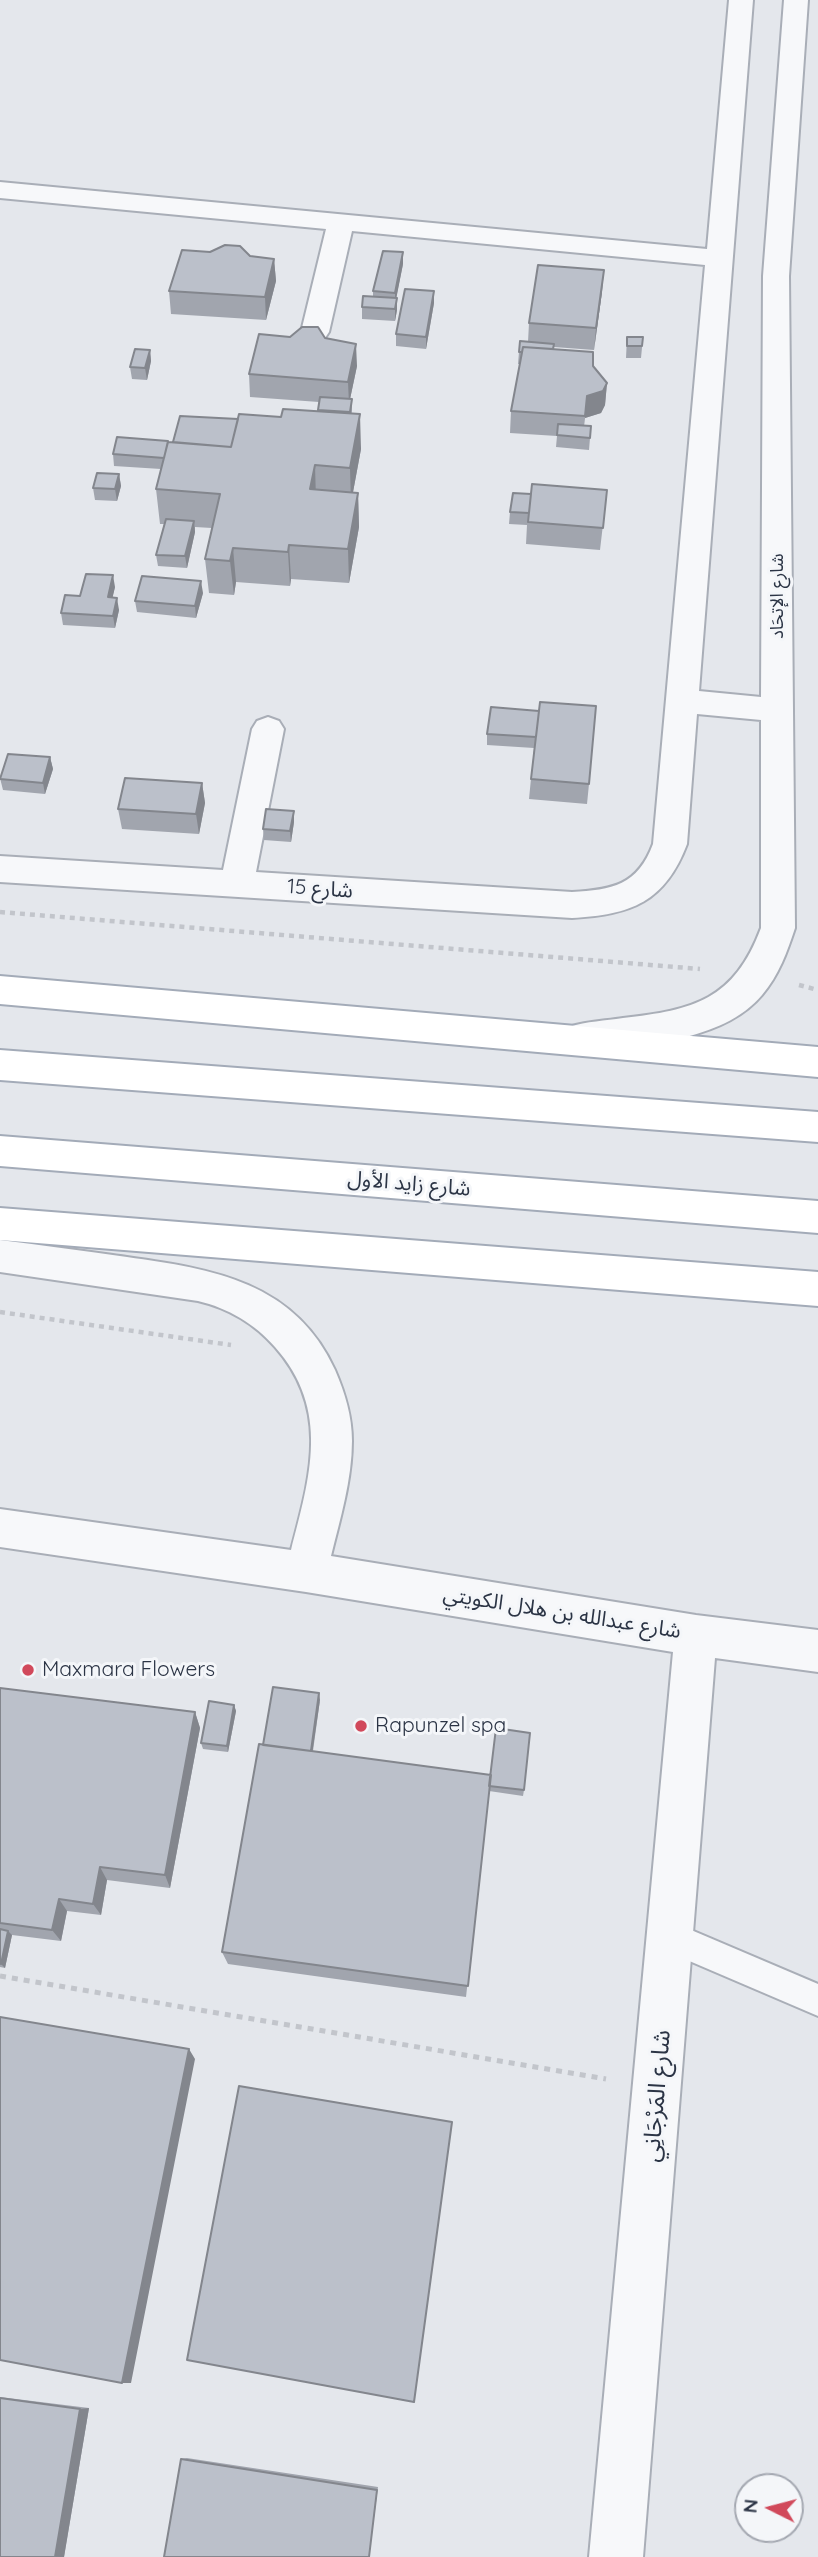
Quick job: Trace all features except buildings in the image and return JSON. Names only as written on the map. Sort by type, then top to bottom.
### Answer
[{"type":"main road","points":[[0,990],[818,1062]]},
{"type":"main road","points":[[0,1065],[818,1126]]},
{"type":"main road","name":"شارع زايد الأول","points":[[0,1151],[818,1217]]},
{"type":"main road","points":[[0,1224],[818,1289]]},
{"type":"street","points":[[741,0],[682,701],[779,710]]},
{"type":"street","name":"شارع الإتحَاد","points":[[564,1040],[673,1027],[694,1021],[728,1005],[748,989],[760,975],[774,945],[780,909],[776,276],[796,0]]},
{"type":"street","points":[[0,190],[719,258]]},
{"type":"street","points":[[315,332],[341,223]]},
{"type":"street","name":"شارع 15","points":[[0,869],[572,905],[608,902],[638,891],[652,880],[664,863],[670,844],[682,701]]},
{"type":"street","points":[[237,884],[268,729]]},
{"type":"street","points":[[0,1255],[181,1281],[222,1290],[258,1308],[289,1333],[313,1364],[328,1401],[333,1441],[327,1482],[306,1572]]},
{"type":"street","name":"شارع عبدالله بن هلال الكويتي","points":[[0,1528],[306,1572],[696,1635],[818,1651]]},
{"type":"street","name":"شارع المَرْجَانِي","points":[[616,2557],[696,1635]]},
{"type":"lane","points":[[670,1937],[818,2000]]},
{"type":"path","points":[[0,912],[760,975],[818,990]]},
{"type":"path","points":[[0,1312],[239,1346]]},
{"type":"path","points":[[0,1976],[657,2088]]},
{"type":"place","name":"Maxmara Flowers","points":[[28,1670]]},
{"type":"place","name":"Rapunzel spa","points":[[361,1726]]}]
